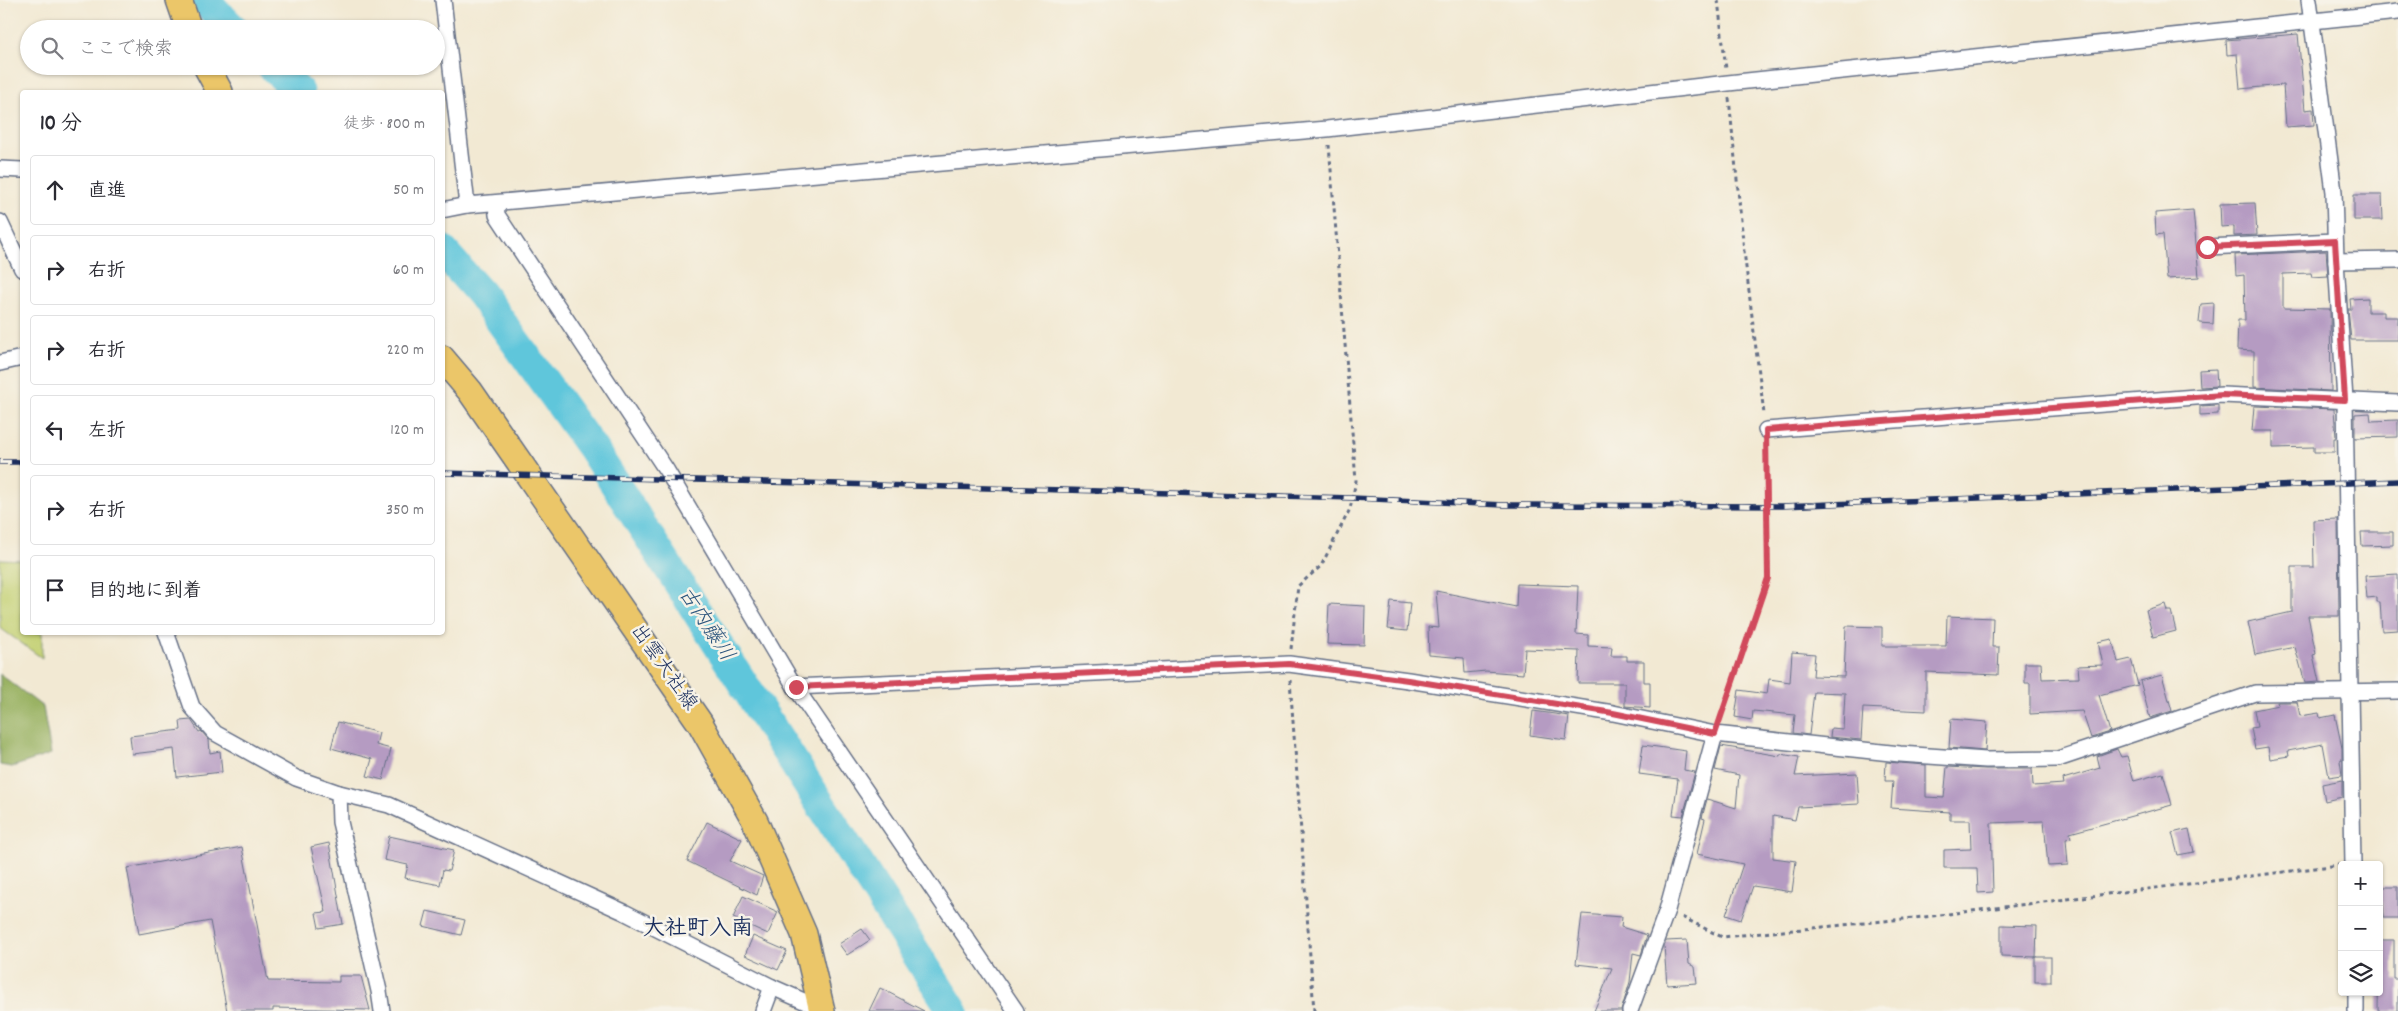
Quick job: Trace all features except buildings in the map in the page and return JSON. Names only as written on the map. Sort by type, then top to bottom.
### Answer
[{"type":"main road","points":[[180,0],[186,20]]},
{"type":"main road","points":[[211,75],[219,90]]},
{"type":"main road","name":"出雲大社線","points":[[445,361],[470,390],[700,722],[755,821],[804,934],[823,1010]]},
{"type":"street","points":[[443,0],[467,206]]},
{"type":"street","points":[[2308,0],[2334,192],[2336,261],[2345,400],[2353,861]]},
{"type":"street","points":[[445,210],[496,203],[1328,129],[1728,83],[2398,12]]},
{"type":"street","points":[[0,169],[20,170]]},
{"type":"street","points":[[496,203],[496,215],[667,471],[796,687],[1016,1011]]},
{"type":"street","points":[[0,222],[20,265]]},
{"type":"street","points":[[2207,247],[2335,241]]},
{"type":"street","points":[[2336,261],[2398,260]]},
{"type":"street","points":[[0,363],[20,358]]},
{"type":"street","points":[[1766,430],[2222,395],[2398,403]]},
{"type":"street","points":[[167,635],[192,707],[215,733],[296,778],[338,793],[389,805],[624,912],[772,987],[823,1010]]},
{"type":"street","points":[[796,687],[1289,664],[1408,680],[1613,713],[1715,734],[1900,754],[1986,760],[2058,759],[2255,693],[2398,691]]},
{"type":"street","points":[[1630,1011],[1667,910],[1715,734]]},
{"type":"street","points":[[338,793],[340,822],[382,1011]]},
{"type":"street","points":[[763,1011],[772,987]]},
{"type":"street","points":[[2356,996],[2356,1011]]},
{"type":"path","points":[[1715,734],[1768,578],[1766,430],[1744,251],[1718,0]]},
{"type":"path","points":[[1314,1011],[1289,664],[1298,586],[1321,566],[1350,509],[1356,481],[1328,129]]},
{"type":"path","points":[[1667,910],[1722,937],[1934,916],[2338,866]]},
{"type":"green space","points":[[0,559],[20,560],[20,635],[42,635],[42,658],[0,628]]},
{"type":"green space","points":[[0,674],[43,707],[51,754],[12,767],[0,765]]},
{"type":"waterway","name":"古内藤川","points":[[204,0],[224,20]]},
{"type":"waterway","name":"古内藤川","points":[[281,75],[297,90]]},
{"type":"waterway","name":"古内藤川","points":[[445,253],[481,294],[592,448],[953,1011]]},
{"type":"railway","points":[[0,462],[20,462]]},
{"type":"railway","points":[[445,473],[1352,498],[1504,505],[1782,506],[2398,481]]},
{"type":"district","name":"大社町入南","points":[[698,929]]},
{"type":"route","points":[[796,687],[1289,664],[1408,680],[1613,713],[1715,734],[1768,578],[1766,430],[2222,395],[2345,400],[2335,241],[2207,247]]}]
